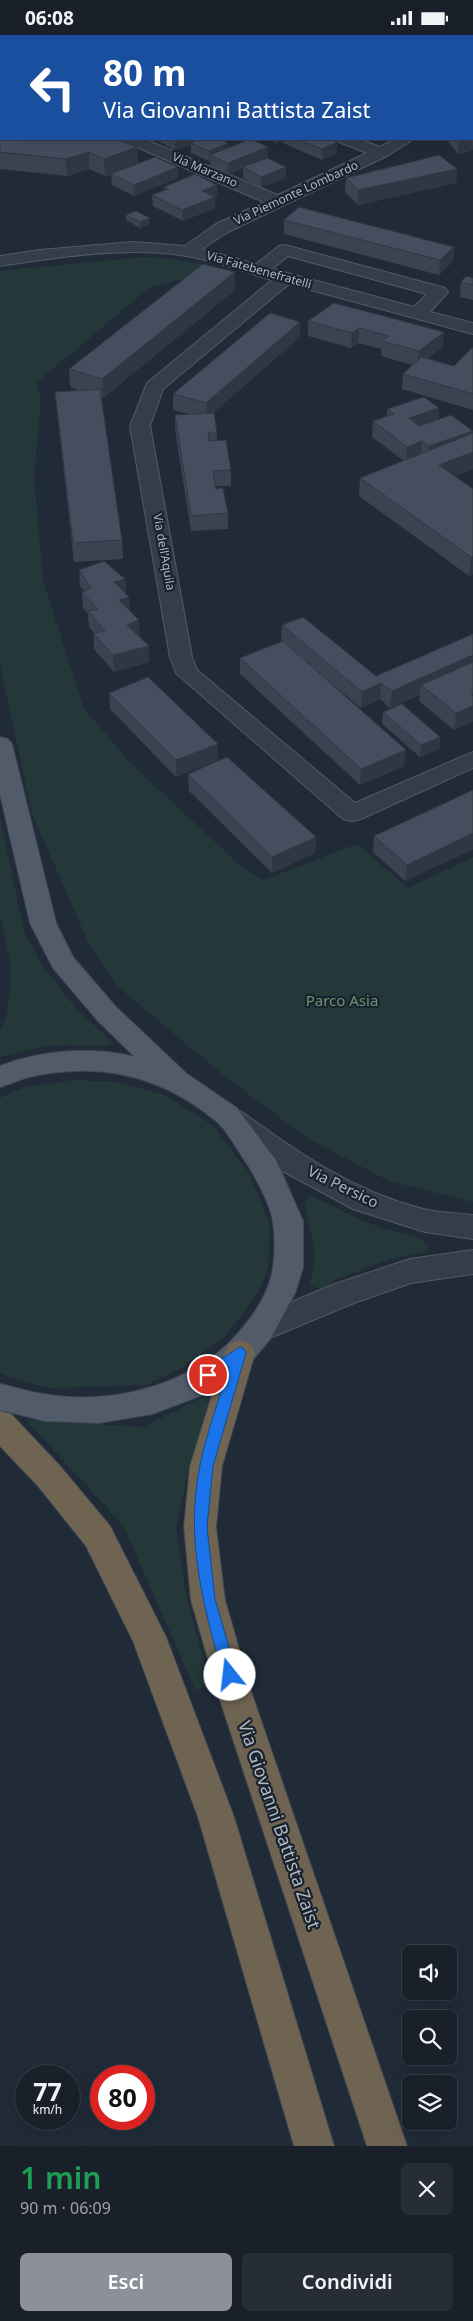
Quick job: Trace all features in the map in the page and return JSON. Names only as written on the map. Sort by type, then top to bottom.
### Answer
[{"type":"highway","name":"Via Giovanni Battista Zaist","points":[[250,1341],[206,1466],[200,1527],[208,1599],[235,1694],[387,2146]]},
{"type":"highway","points":[[0,1424],[49,1476],[98,1536],[149,1637],[216,1817],[314,2146]]},
{"type":"main road","name":"Via Giovanni Battista Zaist","points":[[0,744],[43,923],[62,962],[107,1015],[177,1081],[227,1115],[266,1168],[288,1221],[288,1268],[280,1293],[250,1341],[192,1386],[152,1401],[100,1410],[45,1408],[0,1397]]},
{"type":"main road","name":"Via Giovanni Battista Zaist","points":[[0,1077],[14,1071],[71,1062],[123,1064],[177,1081]]},
{"type":"street","name":"Via Marzano","points":[[133,140],[279,202]]},
{"type":"street","points":[[348,140],[381,153]]},
{"type":"street","name":"Via Piemonte Lombardo","points":[[188,251],[222,228],[381,153],[404,140]]},
{"type":"street","name":"Via Fatebenefratelli","points":[[0,261],[40,255],[133,247],[188,251],[473,329]]},
{"type":"street","points":[[259,271],[285,250],[440,293],[417,314]]},
{"type":"street","name":"Via Fatebenefratelli","points":[[0,254],[40,255]]},
{"type":"street","name":"Via dell'Aquila","points":[[285,278],[154,387],[140,426],[181,657],[187,673],[352,813],[473,759]]},
{"type":"street","name":"Via Persico","points":[[227,1115],[287,1160],[363,1201],[426,1221],[473,1227]]},
{"type":"street","points":[[250,1341],[343,1294],[410,1271],[473,1262]]},
{"type":"green space","name":"Parco Asia","points":[[144,257],[172,259],[204,265],[193,276],[150,287],[36,383],[41,398],[34,477],[43,581],[84,708],[129,762],[244,869],[264,880],[357,844],[408,888],[473,857],[473,1202],[389,1181],[307,1138],[227,1078],[116,985],[89,944],[32,814],[0,665],[0,271]]},
{"type":"green space","points":[[0,817],[24,932],[42,965],[75,1007],[114,1044],[50,1046],[0,1057],[0,1033],[7,1014],[11,985],[10,962],[0,914]]},
{"type":"green space","points":[[72,1080],[118,1082],[167,1096],[212,1125],[249,1173],[270,1225],[268,1268],[261,1287],[239,1319],[222,1339],[178,1370],[146,1385],[48,1388],[9,1377],[0,1372],[0,1098],[22,1088]]},
{"type":"green space","points":[[313,1197],[376,1226],[422,1239],[429,1248],[426,1252],[390,1259],[337,1279],[323,1288],[312,1286],[310,1282],[314,1267],[314,1248],[305,1204],[308,1199]]},
{"type":"green space","points":[[219,1389],[189,1467],[176,1527],[186,1597],[210,1682],[196,1691],[123,1525],[26,1420],[143,1427]]},
{"type":"building","points":[[0,140],[119,140],[137,147],[104,159],[89,152],[66,159],[0,152]]},
{"type":"building","points":[[198,140],[221,140],[228,143],[209,151],[191,143]]},
{"type":"building","points":[[248,140],[252,140],[268,147],[228,163],[210,155]]},
{"type":"building","points":[[300,140],[332,140],[337,142],[322,149]]},
{"type":"building","points":[[439,155],[457,169],[358,190],[346,178]]},
{"type":"building","points":[[155,157],[178,167],[134,185],[111,174]]},
{"type":"building","points":[[267,158],[286,167],[261,177],[243,167]]},
{"type":"building","points":[[195,174],[217,185],[202,191],[215,197],[182,210],[152,195],[168,189],[164,187]]},
{"type":"building","points":[[299,207],[454,247],[440,260],[284,220]]},
{"type":"building","points":[[136,211],[150,218],[140,222],[126,215]]},
{"type":"building","points":[[203,264],[235,272],[102,379],[69,369]]},
{"type":"building","points":[[466,276],[473,278],[473,285],[461,282]]},
{"type":"building","points":[[334,303],[444,332],[419,351],[382,341],[389,336],[359,328],[352,333],[308,321]]},
{"type":"building","points":[[270,313],[300,322],[206,403],[173,394]]},
{"type":"building","points":[[472,348],[473,394],[403,374],[421,357],[454,366]]},
{"type":"building","points":[[100,389],[122,540],[73,543],[55,392]]},
{"type":"building","points":[[424,397],[439,408],[409,418],[419,426],[451,415],[473,431],[429,446],[422,441],[407,447],[373,421],[394,414],[387,409]]},
{"type":"building","points":[[214,413],[217,433],[208,433],[209,441],[226,440],[231,470],[213,471],[216,489],[223,488],[228,513],[191,516],[175,415]]},
{"type":"building","points":[[473,433],[473,452],[439,465],[473,489],[473,556],[471,557],[360,478]]},
{"type":"building","points":[[104,561],[125,579],[114,582],[129,597],[119,600],[139,620],[127,625],[149,646],[113,655],[93,633],[105,631],[88,611],[98,609],[82,592],[91,588],[79,570]]},
{"type":"building","points":[[303,617],[376,676],[473,634],[473,655],[392,691],[381,683],[362,692],[282,625]]},
{"type":"building","points":[[283,641],[406,750],[361,769],[240,658]]},
{"type":"building","points":[[473,662],[473,693],[471,694],[473,696],[473,706],[456,713],[421,685]]},
{"type":"building","points":[[148,677],[218,744],[176,760],[109,693]]},
{"type":"building","points":[[402,704],[440,737],[421,745],[383,712]]},
{"type":"building","points":[[227,757],[316,837],[272,857],[188,774]]},
{"type":"building","points":[[473,790],[473,833],[407,865],[374,836]]},
{"type":"route","points":[[208,1375],[240,1353],[206,1466],[200,1527],[208,1599],[230,1675]]}]
